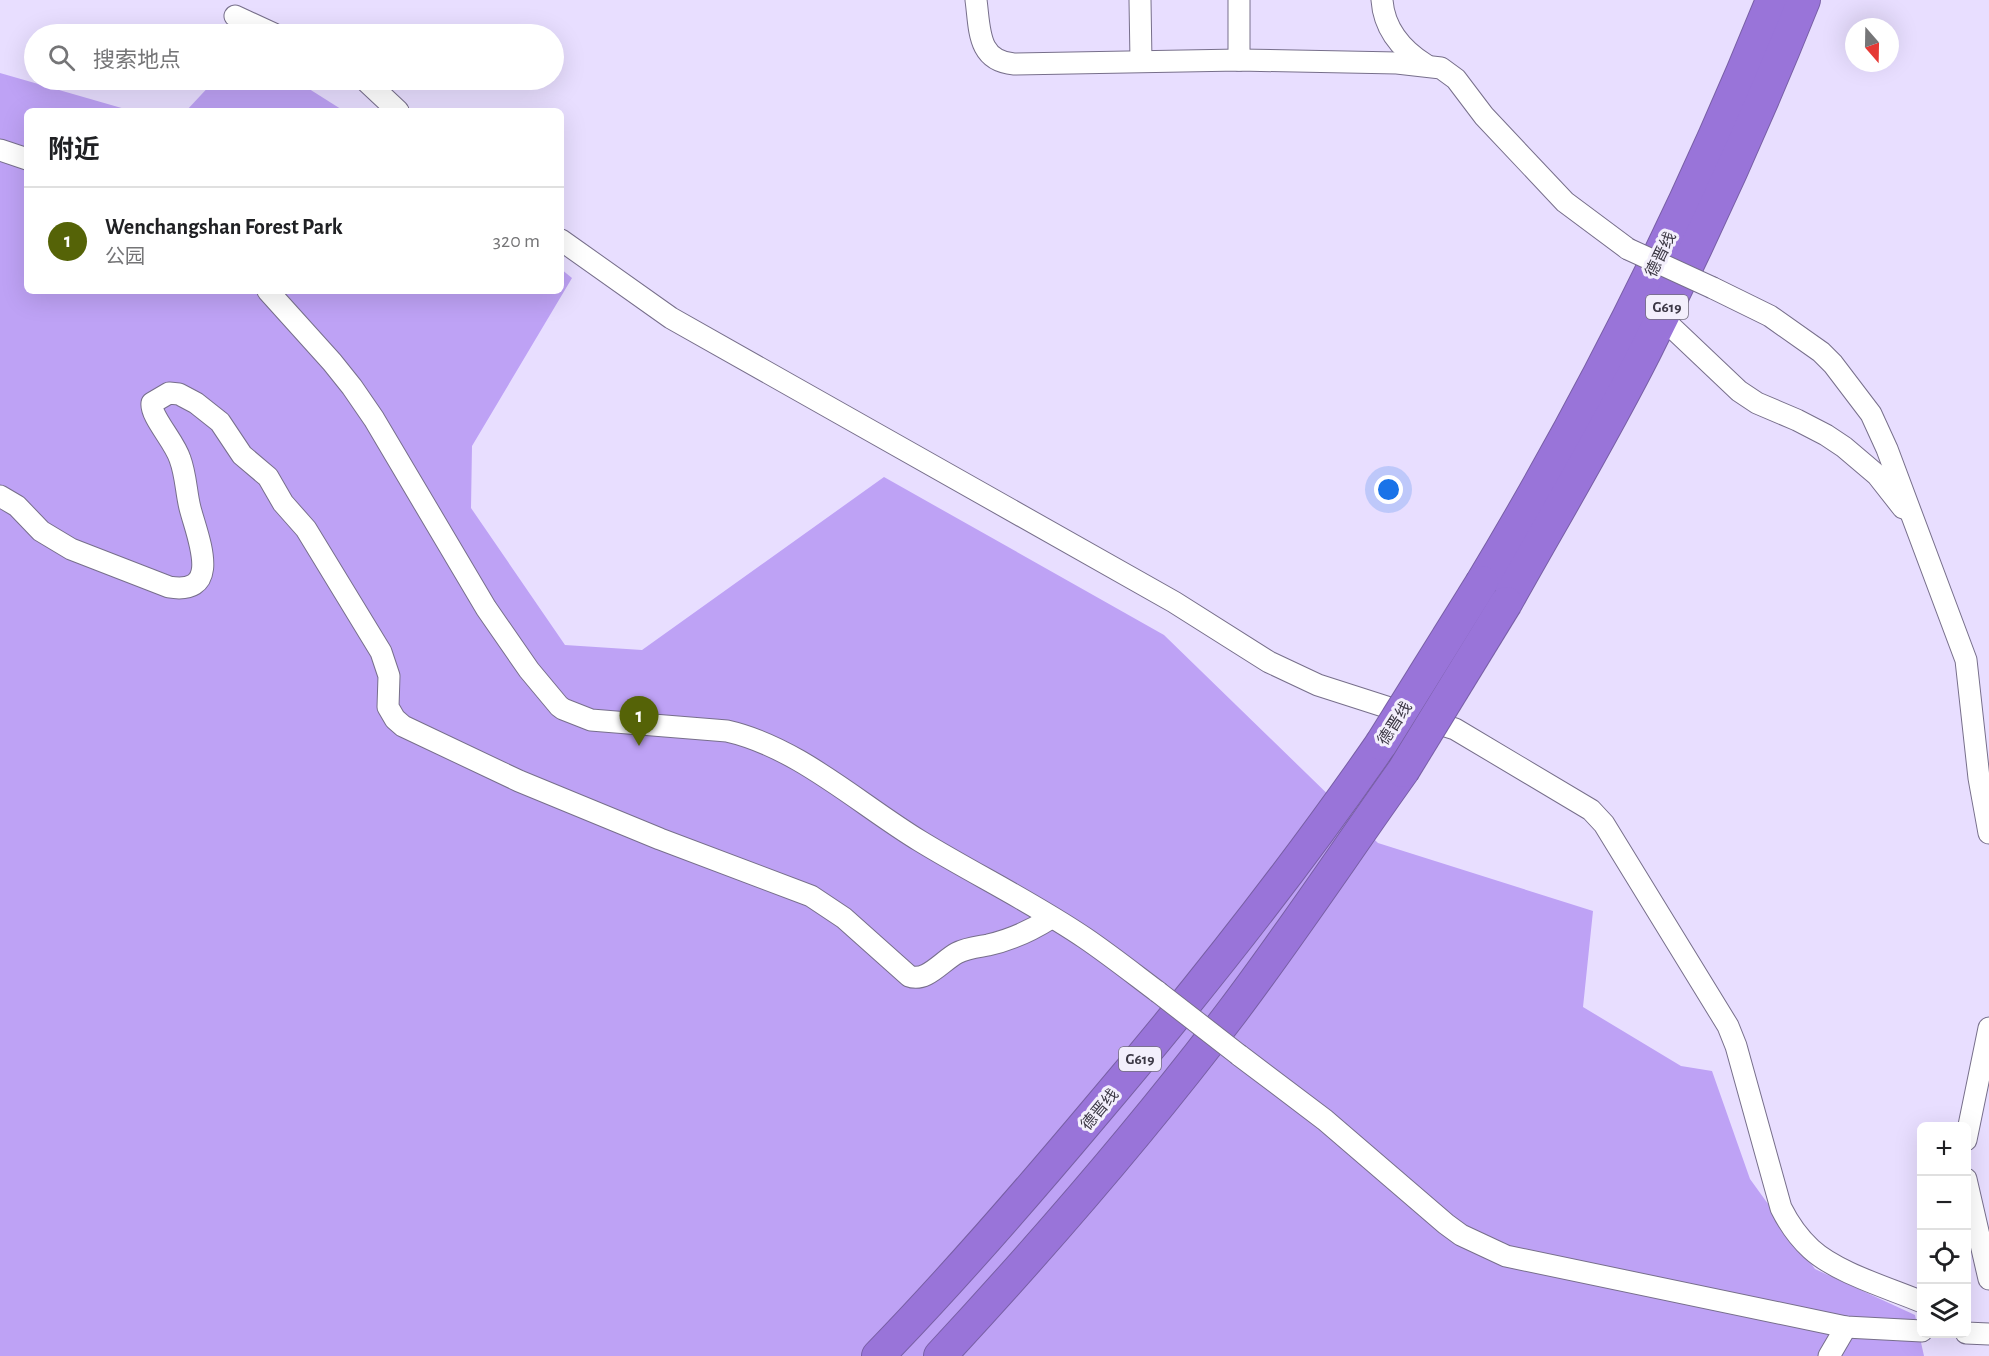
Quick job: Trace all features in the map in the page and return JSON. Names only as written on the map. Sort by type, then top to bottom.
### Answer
[{"type":"highway","name":"德晋线","points":[[878,1356],[997,1227],[1181,1010],[1264,905],[1381,744],[1482,582],[1617,340],[1694,183],[1772,0]]},
{"type":"highway","name":"德晋线","points":[[940,1356],[1078,1200],[1204,1048],[1267,964],[1402,771],[1506,603],[1612,414],[1662,318],[1735,162],[1804,0]]},
{"type":"street","points":[[976,0],[981,39],[991,57],[1001,63],[1239,60],[1426,65],[1442,68],[1456,79],[1484,116],[1565,202],[1628,249],[1770,315],[1821,352],[1833,364],[1871,414],[1887,449],[1966,660],[1979,778],[1989,833]]},
{"type":"street","points":[[1140,0],[1141,61]]},
{"type":"street","points":[[1239,0],[1239,60]]},
{"type":"street","points":[[1382,0],[1388,25],[1402,47],[1426,65]]},
{"type":"street","points":[[235,16],[252,24]]},
{"type":"street","points":[[376,90],[395,108]]},
{"type":"street","points":[[0,150],[24,158]]},
{"type":"street","points":[[564,242],[671,318],[1174,602],[1269,663],[1318,685],[1455,729],[1591,810],[1604,824],[1728,1026],[1736,1046],[1781,1208],[1793,1230],[1812,1251],[1835,1266],[1917,1300]]},
{"type":"street","points":[[271,294],[352,387],[379,428],[486,608],[529,670],[563,709],[591,720],[727,731],[748,736],[773,747],[919,840],[1084,937],[1325,1120],[1446,1224],[1480,1245],[1506,1256],[1552,1267],[1846,1327],[1917,1331]]},
{"type":"street","points":[[1662,318],[1739,391],[1826,435],[1844,447],[1877,475],[1915,523]]},
{"type":"street","points":[[0,496],[17,506],[41,531],[71,549],[169,586],[179,588],[189,586],[200,577],[204,568],[204,558],[190,507],[181,460],[173,441],[155,417],[151,407],[152,403],[164,395],[179,394],[196,403],[220,422],[242,455],[268,477],[283,503],[306,529],[381,652],[389,676],[388,707],[395,720],[403,726],[519,781],[660,839],[811,896],[844,918],[913,978],[927,974],[960,952],[1029,932],[1051,918]]},
{"type":"street","points":[[1970,1122],[1989,1028]]},
{"type":"street","points":[[1971,1201],[1989,1279]]},
{"type":"street","points":[[1829,1356],[1846,1327]]},
{"type":"shaded area","points":[[0,73],[24,80],[24,90],[59,90],[122,108],[24,108],[24,294],[562,294],[472,446],[471,508],[565,645],[642,650],[884,477],[1164,635],[1378,843],[1593,911],[1583,1007],[1681,1066],[1712,1071],[1750,1179],[1815,1269],[1915,1315],[1917,1338],[1920,1338],[1924,1356],[0,1356]]},
{"type":"shaded area","points":[[206,90],[311,90],[339,108],[189,108]]},
{"type":"shaded area","points":[[564,271],[572,278],[564,291]]},
{"type":"place","name":"Wenchangshan Forest Park","points":[[639,746]]}]
